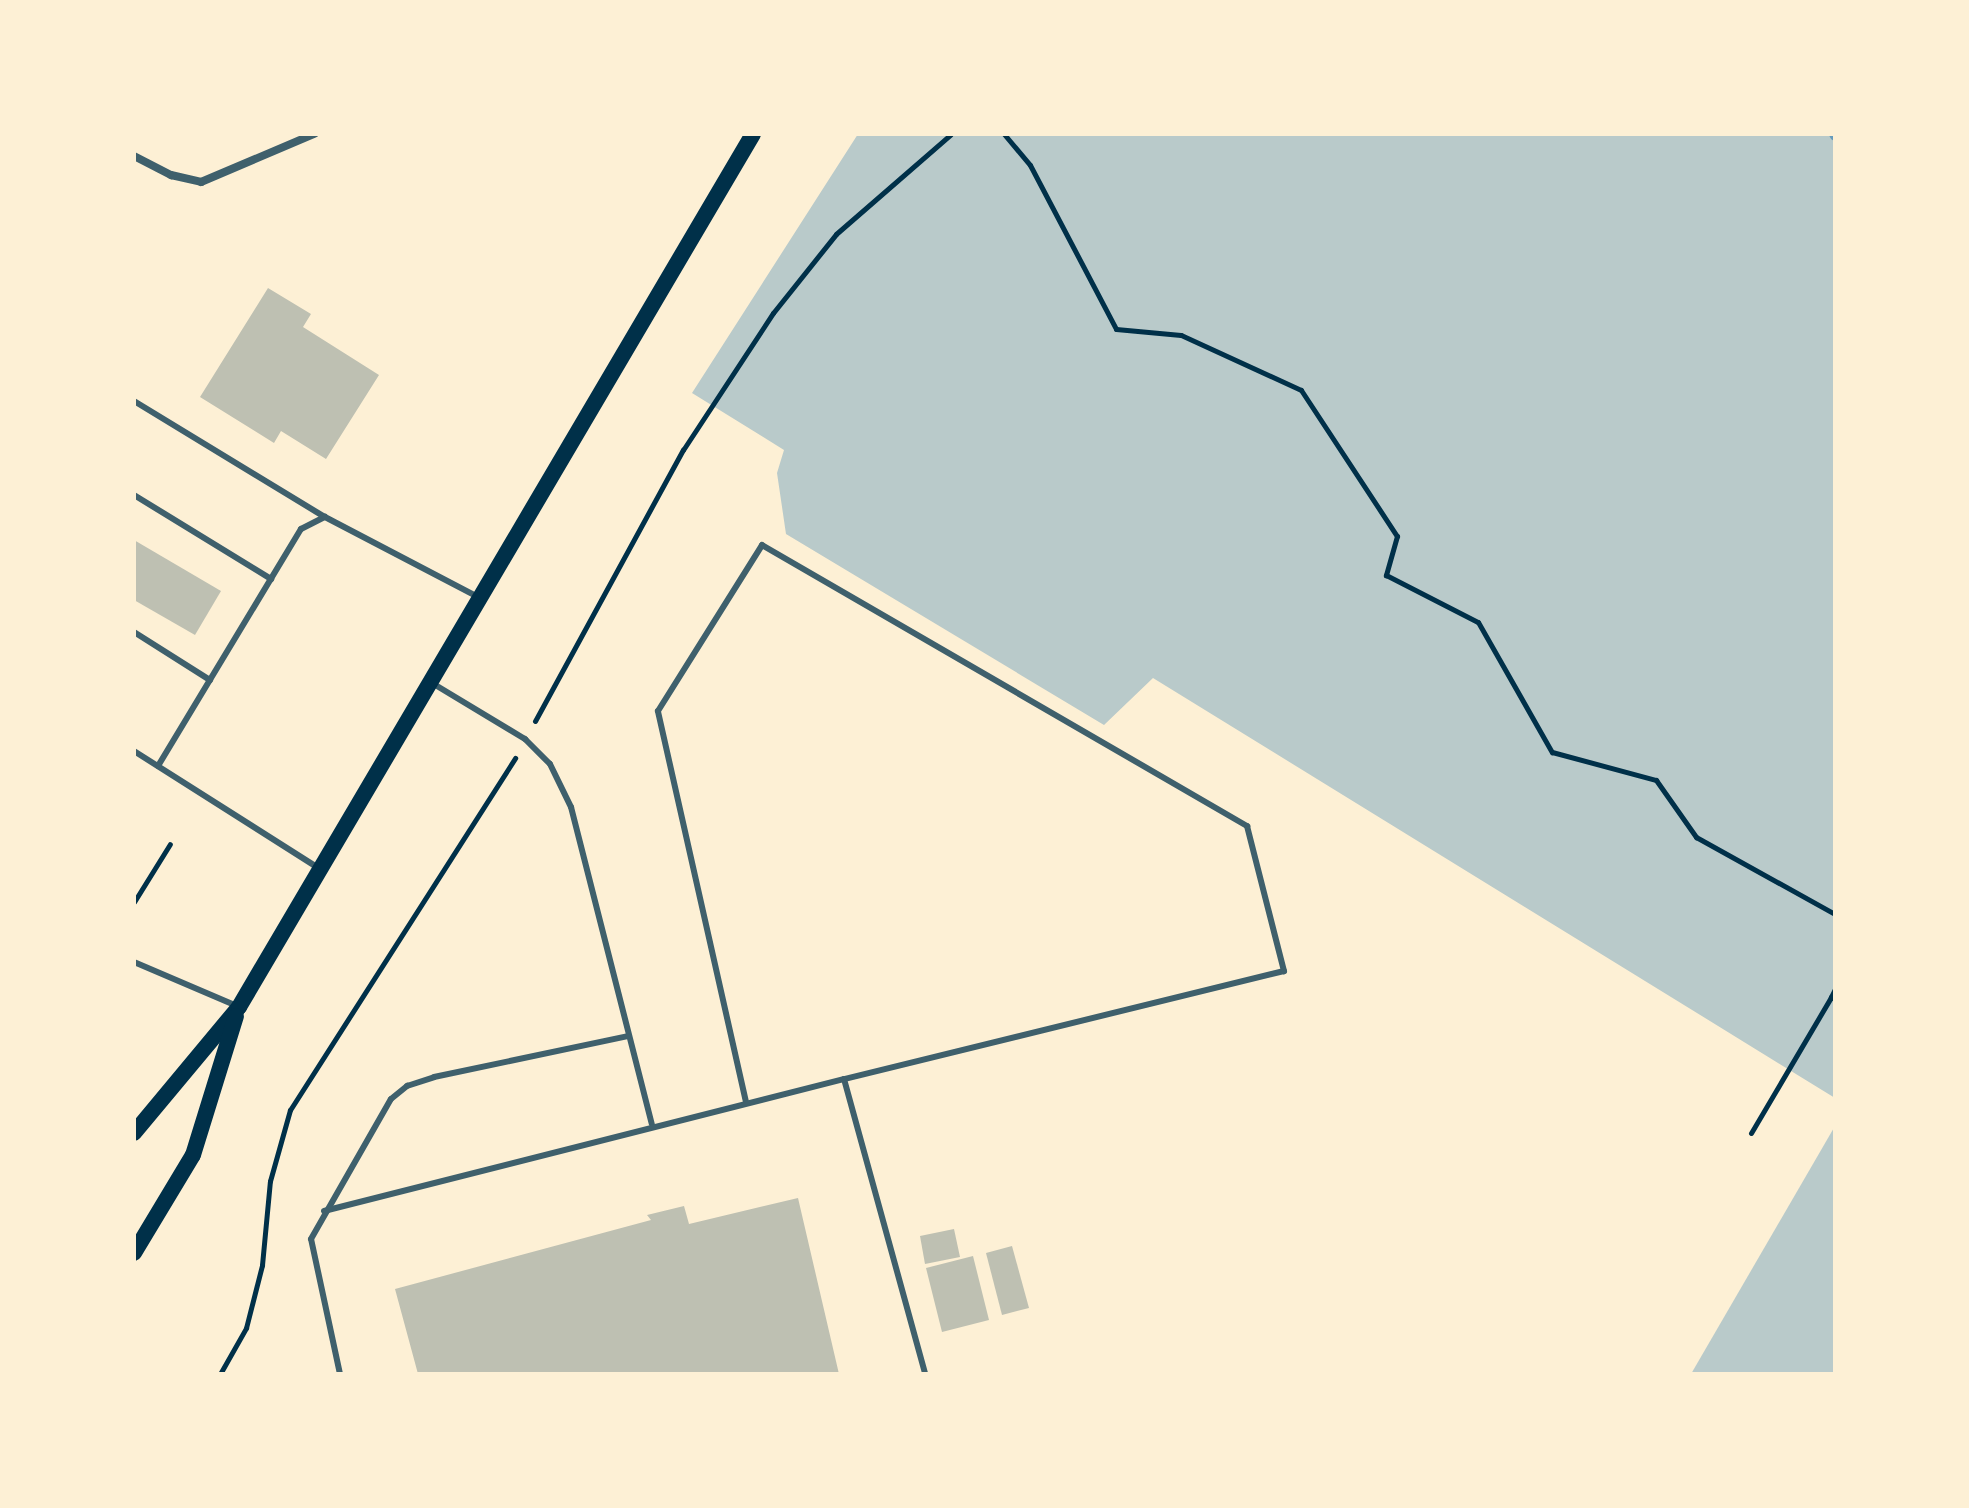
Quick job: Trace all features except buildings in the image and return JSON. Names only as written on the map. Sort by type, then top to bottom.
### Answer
[{"type":"main road","points":[[134,1133],[239,1007],[753,134]]},
{"type":"main road","points":[[134,1253],[193,1155],[239,1007]]},
{"type":"street","points":[[134,156],[171,175],[201,182],[314,134]]},
{"type":"lane","points":[[134,401],[325,517],[479,597]]},
{"type":"lane","points":[[134,495],[271,579]]},
{"type":"lane","points":[[158,766],[301,529],[325,517]]},
{"type":"lane","points":[[324,1211],[652,1124],[746,1102],[844,1079],[1284,971],[1247,826],[762,545],[658,711],[746,1102]]},
{"type":"lane","points":[[134,632],[210,680]]},
{"type":"lane","points":[[429,681],[525,739],[550,764],[571,807],[652,1124]]},
{"type":"lane","points":[[134,751],[320,869]]},
{"type":"lane","points":[[134,962],[239,1007]]},
{"type":"lane","points":[[340,1374],[312,1260],[311,1239],[324,1211],[391,1099],[407,1086],[628,1036]]},
{"type":"lane","points":[[844,1079],[925,1374]]},
{"type":"path","points":[[1004,134],[1030,165],[1116,329],[1181,335],[1301,390],[1397,536],[1386,575],[1478,622],[1552,752],[1656,780],[1696,837],[1835,914]]},
{"type":"path","points":[[134,902],[170,844]]},
{"type":"path","points":[[1751,1133],[1833,998],[1835,989]]},
{"type":"shaded area","points":[[858,134],[1835,134],[1835,1098],[1153,678],[1104,725],[786,534],[777,473],[784,450],[692,393]]},
{"type":"shaded area","points":[[1835,1126],[1835,1374],[1691,1374]]}]
